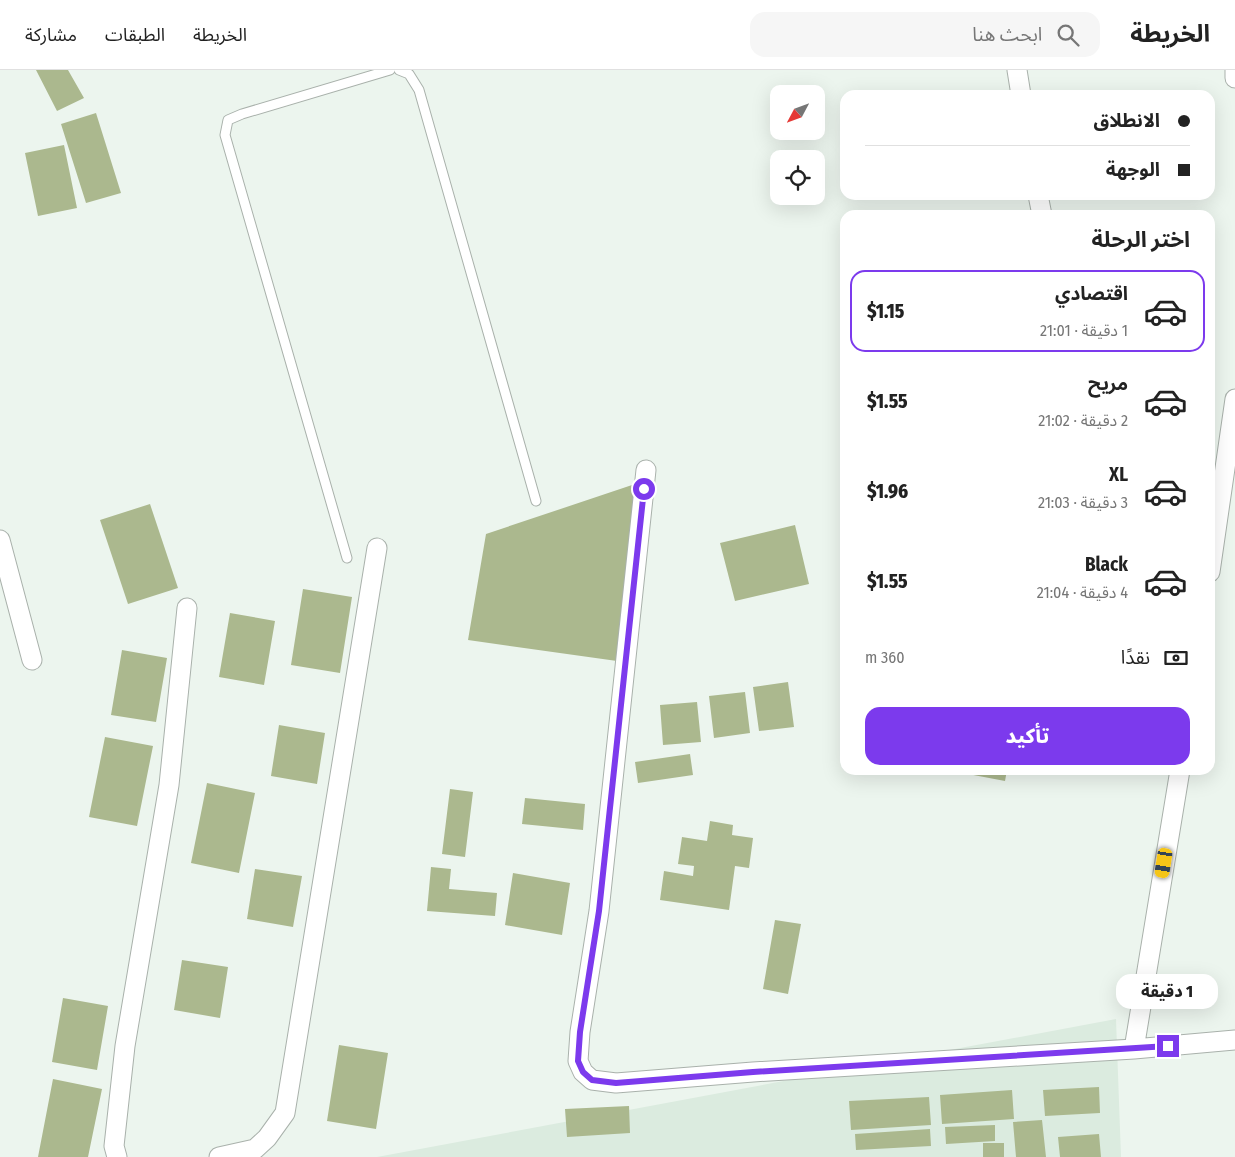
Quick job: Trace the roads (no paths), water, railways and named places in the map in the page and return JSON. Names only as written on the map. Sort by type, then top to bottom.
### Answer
[{"type":"street","points":[[1017,70],[1020,90]]},
{"type":"street","points":[[1235,70],[1235,78]]},
{"type":"street","points":[[1215,537],[1235,399]]},
{"type":"street","points":[[646,470],[599,911],[580,1032],[578,1061],[583,1072],[592,1080],[616,1083],[753,1072],[1134,1049],[1235,1040]]},
{"type":"street","points":[[0,540],[32,660]]},
{"type":"street","points":[[220,1157],[254,1149],[267,1138],[285,1113],[377,548]]},
{"type":"street","points":[[117,1157],[114,1146],[125,1046],[169,785],[187,608]]},
{"type":"street","points":[[1134,1049],[1179,775]]},
{"type":"lane","points":[[347,558],[225,135],[228,120],[242,114],[390,70]]},
{"type":"lane","points":[[399,70],[409,74],[419,90],[536,501]]}]
